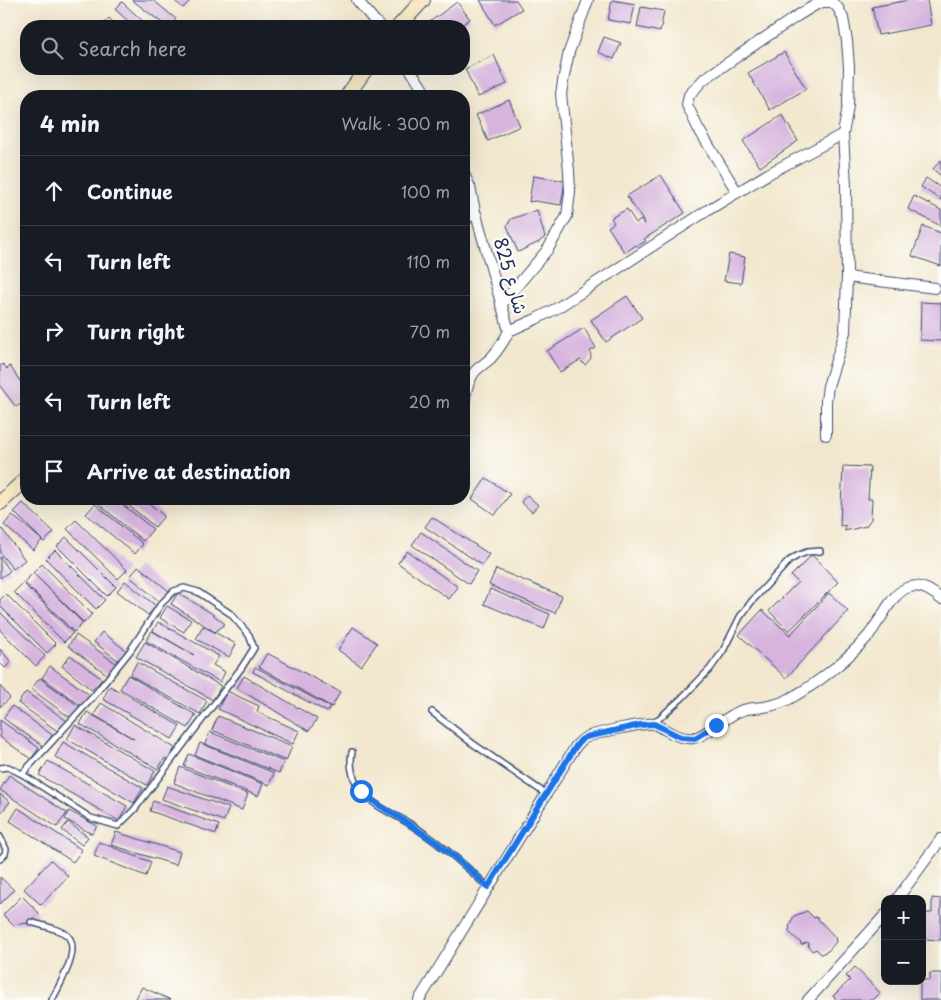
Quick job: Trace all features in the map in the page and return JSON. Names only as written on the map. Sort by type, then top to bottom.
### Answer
[{"type":"main road","points":[[405,20],[423,0]]},
{"type":"main road","points":[[351,90],[362,75]]},
{"type":"main road","points":[[0,503],[20,485]]},
{"type":"street","points":[[357,0],[374,20]]},
{"type":"street","points":[[501,305],[548,249],[567,216],[570,171],[561,94],[569,52],[588,0]]},
{"type":"street","points":[[737,192],[698,128],[687,104],[689,96],[704,79],[797,16],[817,4],[823,2],[834,3],[844,18],[848,58],[848,106],[843,134],[846,186],[847,276],[845,332],[828,386],[826,435]]},
{"type":"street","points":[[414,75],[424,90]]},
{"type":"street","points":[[509,331],[557,308],[737,192],[843,134]]},
{"type":"street","name":"شارع 825","points":[[470,187],[475,212],[509,331],[502,345],[473,375],[470,383]]},
{"type":"street","points":[[470,216],[475,212]]},
{"type":"street","points":[[847,276],[935,288]]},
{"type":"street","points":[[419,1000],[576,746],[583,739],[623,728],[654,724],[681,737],[695,738],[740,711],[767,707],[806,690],[848,656],[870,634],[894,597],[905,590],[911,587],[922,587],[941,599]]},
{"type":"street","points":[[900,895],[941,839]]},
{"type":"street","points":[[808,1000],[881,919]]},
{"type":"lane","points":[[654,724],[706,674],[723,651],[746,609],[790,561],[807,552],[820,551]]},
{"type":"lane","points":[[0,768],[8,767],[22,774],[91,818],[118,826],[134,810],[242,666],[254,648],[249,635],[231,614],[198,592],[184,588],[174,591],[161,604],[130,651],[92,698],[22,774]]},
{"type":"lane","points":[[432,712],[472,743],[546,794]]},
{"type":"lane","points":[[352,752],[350,760],[353,777],[361,791],[368,798],[434,841],[468,867],[488,887]]},
{"type":"lane","points":[[0,836],[6,849],[5,854],[0,859]]},
{"type":"lane","points":[[31,922],[64,932],[72,944],[70,962],[52,1000]]},
{"type":"building","points":[[132,0],[153,0],[176,19],[158,20]]},
{"type":"building","points":[[174,0],[191,0],[183,8]]},
{"type":"building","points":[[480,0],[516,0],[522,9],[495,25]]},
{"type":"building","points":[[612,0],[635,4],[631,24],[608,20]]},
{"type":"building","points":[[909,0],[927,0],[931,25],[878,35],[872,7]]},
{"type":"building","points":[[122,2],[142,20],[127,20],[115,9]]},
{"type":"building","points":[[457,2],[470,19],[469,20],[432,20]]},
{"type":"building","points":[[641,7],[664,11],[660,32],[637,27]]},
{"type":"building","points":[[604,37],[621,43],[614,59],[598,52]]},
{"type":"building","points":[[784,52],[806,89],[770,110],[748,73]]},
{"type":"building","points":[[494,55],[507,84],[478,97],[468,75],[470,75],[470,67]]},
{"type":"building","points":[[509,100],[520,126],[488,141],[476,115]]},
{"type":"building","points":[[782,115],[798,141],[760,167],[743,141]]},
{"type":"building","points":[[941,160],[941,176],[933,169]]},
{"type":"building","points":[[661,175],[685,213],[644,239],[646,241],[625,253],[608,227],[614,223],[611,218],[627,209],[636,223],[641,220],[645,224],[627,196]]},
{"type":"building","points":[[533,176],[565,181],[561,205],[535,201],[529,202]]},
{"type":"building","points":[[926,178],[941,188],[941,200],[921,187]]},
{"type":"building","points":[[914,196],[941,210],[941,226],[908,209]]},
{"type":"building","points":[[537,210],[545,237],[518,252],[507,226],[511,219]]},
{"type":"building","points":[[923,226],[941,233],[941,266],[912,256]]},
{"type":"building","points":[[729,254],[745,257],[741,283],[724,281]]},
{"type":"building","points":[[627,296],[642,318],[606,342],[591,320]]},
{"type":"building","points":[[921,302],[941,303],[941,341],[920,340]]},
{"type":"building","points":[[584,328],[596,348],[590,351],[591,358],[585,365],[580,360],[560,372],[547,351]]},
{"type":"building","points":[[3,364],[7,369],[10,366],[20,381],[20,404],[16,407],[0,386],[0,366]]},
{"type":"building","points":[[843,466],[870,467],[868,499],[872,499],[871,519],[866,526],[845,531],[845,525],[840,526]]},
{"type":"building","points":[[486,478],[510,494],[495,515],[472,499]]},
{"type":"building","points":[[527,495],[538,505],[532,512],[521,502]]},
{"type":"building","points":[[21,505],[25,505],[54,532],[44,542],[14,512]]},
{"type":"building","points":[[96,505],[143,544],[135,554],[86,514]]},
{"type":"building","points":[[100,505],[123,505],[153,529],[143,541]]},
{"type":"building","points":[[128,505],[151,505],[164,516],[155,527]]},
{"type":"building","points":[[12,515],[42,540],[33,550],[4,525]]},
{"type":"building","points":[[432,517],[489,554],[482,565],[425,527]]},
{"type":"building","points":[[76,520],[127,570],[118,579],[67,529]]},
{"type":"building","points":[[2,529],[25,560],[13,569],[0,553],[0,530]]},
{"type":"building","points":[[421,532],[477,571],[469,584],[412,545]]},
{"type":"building","points":[[66,537],[116,587],[107,596],[57,546]]},
{"type":"building","points":[[55,550],[105,600],[96,609],[46,559]]},
{"type":"building","points":[[407,551],[458,587],[449,599],[398,563]]},
{"type":"building","points":[[812,555],[838,582],[789,631],[769,611],[798,582],[791,576]]},
{"type":"building","points":[[0,557],[10,571],[0,578]]},
{"type":"building","points":[[42,564],[92,614],[84,623],[33,573]]},
{"type":"building","points":[[138,566],[169,591],[160,602],[130,577]]},
{"type":"building","points":[[496,569],[562,596],[555,613],[489,585]]},
{"type":"building","points":[[33,573],[83,623],[74,632],[24,582]]},
{"type":"building","points":[[125,581],[156,606],[148,615],[117,591]]},
{"type":"building","points":[[23,583],[73,633],[64,642],[14,592]]},
{"type":"building","points":[[490,589],[550,614],[544,629],[484,604]]},
{"type":"building","points":[[178,593],[225,624],[215,632],[171,604]]},
{"type":"building","points":[[829,593],[848,611],[786,678],[739,635],[762,610],[790,635]]},
{"type":"building","points":[[6,594],[56,644],[47,653],[0,606],[0,600]]},
{"type":"building","points":[[167,606],[191,620],[184,632],[160,618]]},
{"type":"building","points":[[0,612],[45,656],[36,666],[0,630]]},
{"type":"building","points":[[158,622],[219,656],[213,665],[225,672],[220,682],[146,641],[152,631],[194,655],[153,631]]},
{"type":"building","points":[[203,626],[236,644],[229,657],[196,639]]},
{"type":"building","points":[[353,627],[377,643],[361,666],[338,650]]},
{"type":"building","points":[[102,632],[128,652],[120,662],[94,642]]},
{"type":"building","points":[[76,635],[117,664],[108,675],[68,646]]},
{"type":"building","points":[[145,642],[221,686],[213,700],[136,657]]},
{"type":"building","points":[[0,649],[11,662],[5,668],[0,663]]},
{"type":"building","points":[[267,653],[340,692],[332,707],[259,667]]},
{"type":"building","points":[[70,655],[102,679],[92,690],[62,666]]},
{"type":"building","points":[[137,662],[207,701],[200,714],[130,675]]},
{"type":"building","points":[[50,666],[91,696],[83,707],[42,678]]},
{"type":"building","points":[[255,667],[330,707],[327,712],[253,672]]},
{"type":"building","points":[[128,675],[196,715],[188,728],[120,689]]},
{"type":"building","points":[[244,676],[317,719],[309,731],[237,688]]},
{"type":"building","points":[[40,678],[80,707],[72,719],[31,689]]},
{"type":"building","points":[[0,686],[10,698],[0,707]]},
{"type":"building","points":[[110,686],[180,726],[172,739],[103,699]]},
{"type":"building","points":[[227,691],[259,706],[257,712],[299,731],[293,744],[218,709]]},
{"type":"building","points":[[26,692],[67,721],[59,732],[18,703]]},
{"type":"building","points":[[101,703],[175,748],[168,760],[165,758],[158,769],[80,724],[87,712],[134,739],[94,715]]},
{"type":"building","points":[[12,706],[52,735],[44,747],[3,718]]},
{"type":"building","points":[[218,716],[292,746],[286,761],[212,730]]},
{"type":"building","points":[[0,720],[39,748],[31,759],[0,737]]},
{"type":"building","points":[[75,725],[155,771],[147,785],[67,739]]},
{"type":"building","points":[[210,732],[284,762],[279,773],[205,744]]},
{"type":"building","points":[[63,742],[143,788],[134,803],[55,757]]},
{"type":"building","points":[[200,743],[274,773],[269,785],[195,755]]},
{"type":"building","points":[[189,754],[263,784],[258,796],[184,766]]},
{"type":"building","points":[[48,761],[127,806],[119,821],[39,775]]},
{"type":"building","points":[[180,767],[248,794],[242,810],[174,783]]},
{"type":"building","points":[[9,775],[67,813],[57,827],[0,790]]},
{"type":"building","points":[[167,786],[229,808],[224,821],[162,799]]},
{"type":"building","points":[[0,794],[10,802],[0,814]]},
{"type":"building","points":[[153,801],[219,825],[216,834],[150,811]]},
{"type":"building","points":[[18,808],[82,850],[73,862],[10,821]]},
{"type":"building","points":[[69,811],[97,826],[92,834],[65,819]]},
{"type":"building","points":[[68,822],[88,837],[82,845],[62,830]]},
{"type":"building","points":[[116,832],[180,852],[176,865],[111,845]]},
{"type":"building","points":[[99,842],[151,862],[146,876],[94,856]]},
{"type":"building","points":[[51,860],[68,876],[41,905],[24,889]]},
{"type":"building","points":[[0,877],[14,890],[0,904]]},
{"type":"building","points":[[22,896],[39,913],[28,923],[13,925],[3,915]]},
{"type":"building","points":[[932,898],[941,899],[941,940],[926,939],[926,913],[932,913]]},
{"type":"building","points":[[807,911],[814,918],[816,917],[835,937],[836,942],[828,951],[821,954],[816,949],[812,951],[808,942],[801,945],[788,931],[794,916]]},
{"type":"building","points":[[855,967],[880,993],[873,1000],[837,1000],[833,996],[850,980],[846,976]]},
{"type":"building","points":[[930,973],[941,973],[941,1000],[920,1000],[920,985],[926,985],[926,980],[930,980]]},
{"type":"building","points":[[142,987],[171,1000],[135,1000]]},
{"type":"route","points":[[361,791],[376,804],[410,824],[448,851],[488,887],[581,740],[586,737],[640,725],[654,724],[681,737],[695,738],[716,725]]}]
